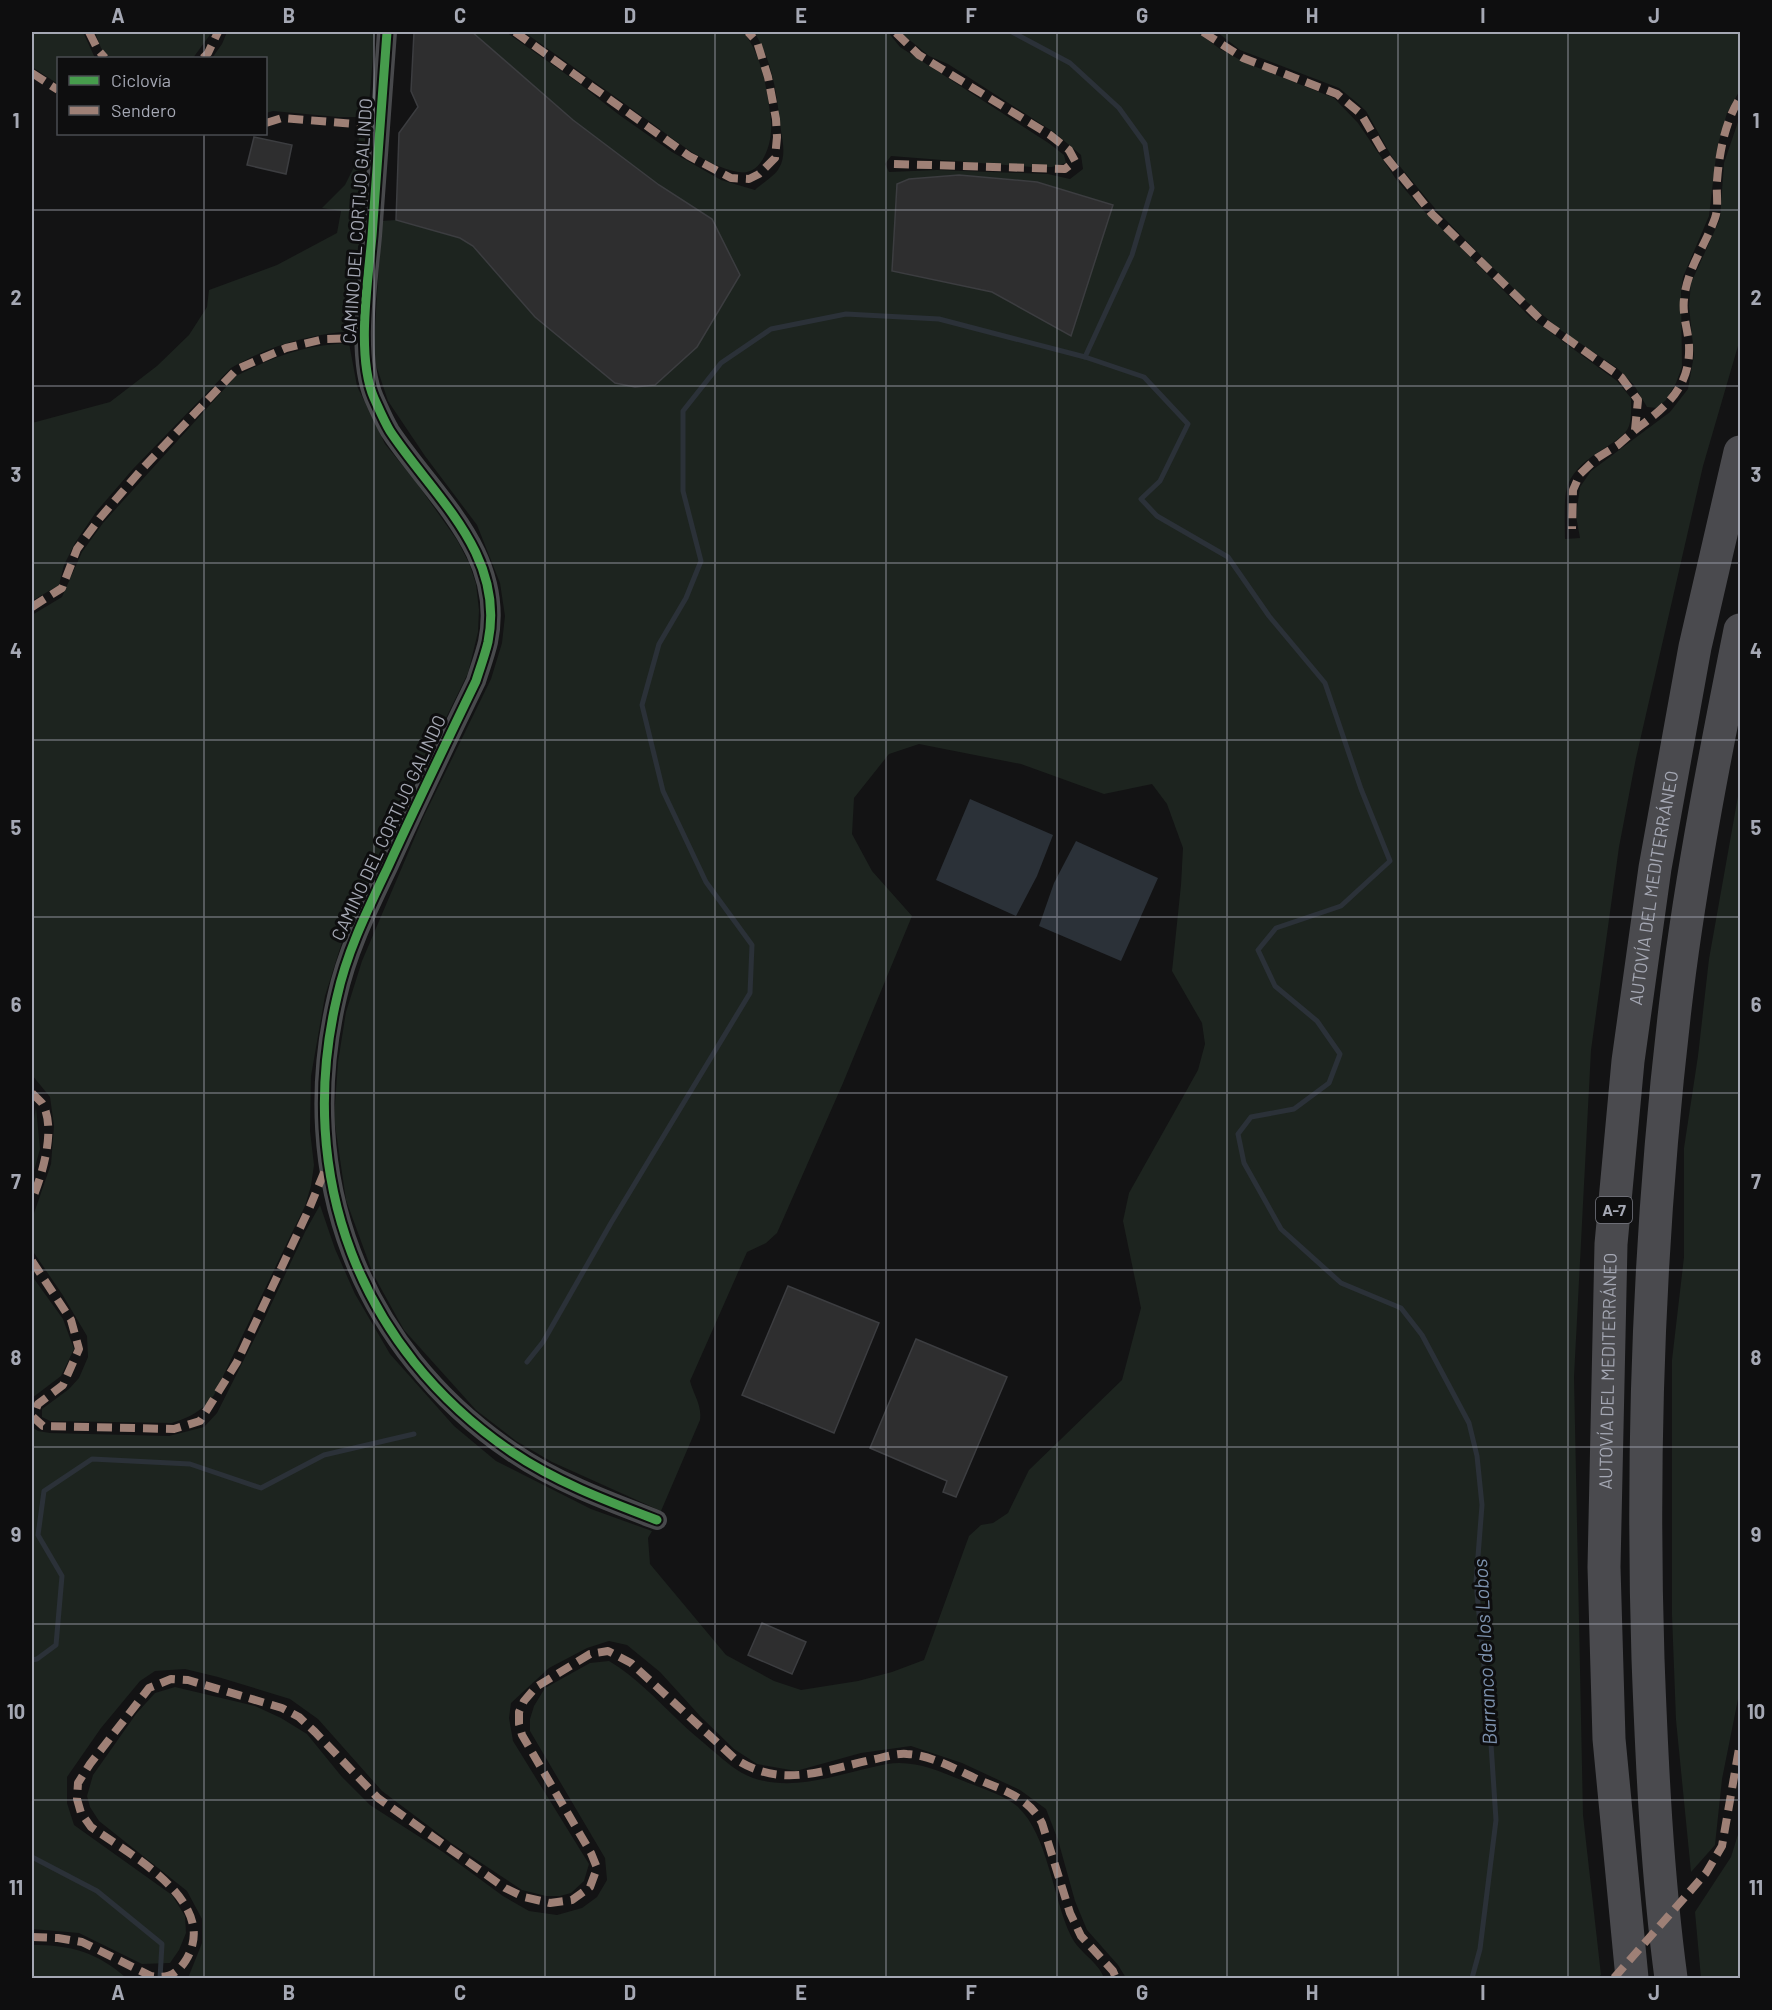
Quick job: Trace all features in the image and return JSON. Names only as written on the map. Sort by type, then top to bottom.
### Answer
[{"type":"highway","name":"AUTOVÍA DEL MEDITERRÁNEO","points":[[1632,1978],[1610,1739],[1604,1578],[1611,1244],[1628,1061],[1655,868],[1695,647],[1740,452]]},
{"type":"highway","name":"A-7","points":[[1671,1978],[1664,1929],[1651,1745],[1645,1564],[1648,1356],[1658,1179],[1677,991],[1708,788],[1740,630]]},
{"type":"street","name":"CAMINO DEL CORTIJO GALINDO","points":[[387,32],[366,316],[366,364],[373,395],[389,430],[459,522],[477,552],[488,584],[491,615],[488,641],[476,681],[353,943],[337,995],[327,1049],[323,1101],[328,1163],[338,1217],[354,1262],[382,1316],[410,1358],[441,1392],[475,1424],[514,1453],[560,1480],[657,1520]]},
{"type":"shaded area","points":[[32,32],[83,32],[95,57],[57,57],[57,83],[32,67]]},
{"type":"shaded area","points":[[95,32],[212,32],[194,57],[109,57],[101,48]]},
{"type":"shaded area","points":[[227,32],[375,32],[368,117],[338,117],[273,111],[267,113],[267,57],[213,57]]},
{"type":"shaded area","points":[[472,32],[506,32],[672,152],[721,180],[755,190],[777,171],[783,159],[783,150],[773,79],[766,55],[754,32],[888,32],[900,47],[1050,144],[1064,155],[1066,163],[1052,167],[1032,167],[891,156],[885,164],[889,172],[937,170],[1048,174],[1070,179],[1083,169],[1081,155],[1055,133],[948,64],[929,56],[900,32],[1197,32],[1220,49],[1246,63],[1334,98],[1358,123],[1396,179],[1421,208],[1531,318],[1617,381],[1631,398],[1630,423],[1625,433],[1587,460],[1570,479],[1565,496],[1565,539],[1580,538],[1576,516],[1580,487],[1591,471],[1670,412],[1688,389],[1694,355],[1689,306],[1691,283],[1720,219],[1724,163],[1740,116],[1740,339],[1703,466],[1636,758],[1619,847],[1591,1050],[1574,1377],[1583,1815],[1601,1975],[1597,1978],[1126,1978],[1118,1965],[1087,1930],[1075,1901],[1058,1840],[1046,1809],[1020,1790],[962,1763],[911,1746],[861,1753],[796,1771],[757,1764],[734,1749],[660,1672],[627,1645],[609,1641],[587,1648],[549,1668],[511,1703],[509,1718],[513,1741],[589,1864],[584,1881],[571,1893],[546,1896],[522,1890],[451,1843],[382,1791],[318,1719],[290,1699],[185,1669],[155,1671],[140,1681],[101,1728],[67,1777],[67,1803],[74,1825],[172,1895],[185,1916],[186,1933],[179,1950],[170,1963],[142,1964],[79,1933],[32,1929],[32,1427],[38,1431],[50,1433],[169,1436],[204,1427],[217,1413],[320,1205],[335,1249],[355,1294],[390,1354],[454,1426],[496,1461],[591,1509],[652,1531],[648,1538],[650,1564],[726,1655],[774,1681],[801,1690],[858,1681],[924,1660],[969,1536],[981,1525],[993,1523],[1008,1513],[1029,1470],[1122,1380],[1141,1308],[1123,1221],[1129,1193],[1198,1070],[1205,1044],[1202,1023],[1172,971],[1183,848],[1167,804],[1152,784],[1104,794],[1021,764],[919,744],[889,754],[854,798],[852,834],[872,871],[912,916],[843,1083],[777,1233],[766,1243],[747,1252],[690,1381],[699,1405],[700,1420],[661,1511],[552,1462],[516,1441],[476,1410],[404,1330],[373,1274],[346,1200],[334,1118],[338,1062],[346,1012],[362,961],[423,818],[491,679],[502,643],[505,616],[500,583],[477,525],[425,456],[388,401],[373,356],[382,221],[396,220],[460,238],[473,246],[535,317],[615,383],[635,387],[655,385],[740,275],[712,219],[659,185],[573,120]],"holes":[[[959,175],[1037,182],[1113,205],[1071,335],[992,292],[892,271],[898,184],[909,179]]]},
{"type":"shaded area","points":[[524,32],[743,32],[755,51],[768,99],[771,130],[765,156],[754,169],[747,172],[725,168],[700,157]]},
{"type":"shaded area","points":[[1217,32],[1740,32],[1740,90],[1727,113],[1717,148],[1709,216],[1683,277],[1681,292],[1682,367],[1666,400],[1657,408],[1647,407],[1634,385],[1617,368],[1562,331],[1527,302],[1438,212],[1392,157],[1366,111],[1339,88],[1240,50]]},
{"type":"shaded area","points":[[359,135],[365,136],[365,174],[352,331],[290,342],[260,353],[231,368],[133,469],[96,512],[75,543],[64,565],[59,585],[32,601],[32,423],[110,402],[157,366],[189,335],[207,307],[209,290],[277,265],[337,233],[341,211],[322,208],[345,185],[357,161]]},
{"type":"shaded area","points":[[349,343],[357,386],[385,444],[416,482],[457,540],[469,563],[476,584],[479,610],[478,632],[468,673],[403,806],[342,942],[325,996],[311,1076],[310,1131],[314,1165],[311,1186],[305,1206],[214,1395],[196,1413],[172,1423],[50,1421],[42,1417],[42,1409],[69,1389],[79,1378],[88,1357],[87,1336],[32,1250],[32,1219],[51,1164],[54,1126],[50,1097],[32,1075],[32,872],[34,870],[32,867],[32,615],[62,597],[82,552],[103,523],[236,376],[304,349]]},
{"type":"shaded area","points":[[1740,785],[1740,1689],[1722,1779],[1715,1845],[1691,1872],[1676,1720],[1672,1615],[1672,1360],[1684,1257],[1684,1148],[1698,1056],[1709,959]]},
{"type":"shaded area","points":[[970,799],[1053,835],[1037,876],[1016,916],[936,880]]},
{"type":"shaded area","points":[[1076,841],[1158,878],[1121,961],[1039,926],[1054,883]]},
{"type":"shaded area","points":[[36,1107],[40,1149],[32,1178],[32,1130]]},
{"type":"shaded area","points":[[32,1276],[63,1319],[74,1349],[61,1376],[32,1398]]},
{"type":"shaded area","points":[[609,1661],[637,1681],[726,1762],[753,1778],[770,1782],[803,1782],[887,1764],[906,1763],[943,1773],[1013,1803],[1028,1819],[1036,1834],[1074,1942],[1104,1978],[188,1978],[202,1943],[202,1919],[187,1891],[99,1821],[90,1807],[87,1796],[93,1775],[136,1714],[155,1693],[175,1687],[255,1706],[307,1734],[342,1777],[370,1805],[443,1852],[503,1896],[529,1911],[557,1915],[582,1908],[597,1897],[607,1880],[605,1858],[530,1731],[530,1719],[534,1706],[545,1688],[590,1663]]},
{"type":"shaded area","points":[[1740,1828],[1740,1978],[1701,1978],[1695,1912],[1731,1857]]},
{"type":"shaded area","points":[[32,1945],[59,1946],[83,1952],[105,1962],[126,1978],[32,1978]]},
{"type":"building","points":[[414,32],[472,32],[573,120],[659,185],[712,219],[740,275],[697,347],[655,385],[635,387],[615,383],[535,317],[473,246],[460,238],[396,220],[399,133],[418,107],[411,91]]},
{"type":"building","points":[[254,137],[292,145],[286,174],[247,165]]},
{"type":"building","points":[[959,175],[1037,182],[1113,205],[1071,336],[992,292],[892,271],[897,184],[909,179]]},
{"type":"building","points":[[788,1286],[879,1323],[834,1433],[742,1395]]},
{"type":"building","points":[[916,1339],[1007,1377],[956,1497],[943,1492],[947,1481],[870,1448]]},
{"type":"building","points":[[762,1623],[806,1642],[792,1674],[748,1655]]},
{"type":"waterway","name":"Barranco de los Lobos","points":[[1012,32],[1070,63],[1119,108],[1145,144],[1152,188],[1132,255],[1085,357],[1144,377],[1188,424],[1160,481],[1141,499],[1157,516],[1228,557],[1269,616],[1325,683],[1361,789],[1390,861],[1341,906],[1276,928],[1258,950],[1275,986],[1317,1021],[1340,1054],[1329,1083],[1294,1109],[1251,1117],[1238,1134],[1244,1163],[1281,1229],[1341,1283],[1401,1308],[1422,1335],[1469,1423],[1477,1456],[1482,1505],[1476,1582],[1496,1820],[1480,1949],[1472,1978]]},
{"type":"waterway","points":[[527,1362],[543,1342],[611,1223],[750,993],[752,945],[706,882],[663,791],[642,705],[659,644],[686,598],[701,561],[683,491],[683,411],[721,363],[771,329],[846,314],[939,319],[1085,357]]},
{"type":"waterway","points":[[32,1660],[37,1659],[56,1645],[62,1576],[38,1535],[44,1491],[92,1459],[190,1464],[261,1488],[324,1455],[414,1434]]},
{"type":"waterway","points":[[32,1857],[97,1891],[162,1944],[160,1978]]},
{"type":"marked path","points":[[89,32],[104,57]]},
{"type":"marked path","points":[[204,57],[218,32]]},
{"type":"marked path","points":[[515,32],[689,156],[731,178],[749,179],[759,174],[775,158],[777,137],[768,77],[757,42],[748,32]]},
{"type":"marked path","points":[[894,164],[1065,169],[1075,161],[1069,150],[1050,135],[919,55],[895,32]]},
{"type":"marked path","points":[[1203,32],[1243,58],[1337,94],[1361,114],[1387,158],[1432,214],[1541,320],[1621,377],[1638,400],[1635,430],[1618,445],[1597,458],[1580,474],[1573,490],[1572,529]]},
{"type":"marked path","points":[[32,73],[57,89]]},
{"type":"marked path","points":[[1635,430],[1666,404],[1674,395],[1686,373],[1689,360],[1684,310],[1686,288],[1692,268],[1715,218],[1721,149],[1730,117],[1740,98]]},
{"type":"marked path","points":[[267,123],[282,118],[380,126]]},
{"type":"marked path","points":[[32,607],[62,588],[77,549],[100,518],[141,470],[237,369],[286,348],[324,339],[366,338]]},
{"type":"marked path","points":[[32,1093],[42,1103],[48,1125],[44,1165],[32,1200]]},
{"type":"marked path","points":[[32,1261],[71,1320],[79,1349],[63,1385],[38,1404],[33,1417],[43,1426],[174,1429],[200,1421],[237,1362],[309,1209],[328,1163]]},
{"type":"marked path","points":[[32,1937],[82,1942],[151,1976],[162,1977],[172,1974],[186,1960],[194,1939],[191,1919],[181,1900],[166,1882],[147,1866],[91,1827],[81,1813],[77,1799],[78,1783],[90,1764],[149,1688],[171,1679],[188,1680],[282,1708],[299,1717],[378,1798],[505,1888],[524,1897],[550,1903],[572,1900],[590,1887],[597,1868],[591,1853],[522,1735],[519,1712],[524,1701],[536,1687],[590,1654],[608,1651],[631,1663],[734,1758],[751,1767],[768,1773],[801,1775],[893,1755],[917,1755],[927,1757],[1017,1797],[1031,1808],[1042,1823],[1070,1913],[1081,1936],[1113,1971],[1116,1978]]},
{"type":"marked path","points":[[1614,1978],[1706,1873],[1722,1846],[1740,1743]]},
{"type":"cycle path","points":[[387,32],[366,296],[364,340],[369,381],[374,398],[390,431],[445,503],[476,554],[486,581],[491,610],[488,642],[476,681],[366,914],[341,980],[326,1064],[325,1129],[334,1192],[351,1253],[378,1310],[414,1362],[459,1410],[512,1452],[546,1473],[657,1520]]}]
